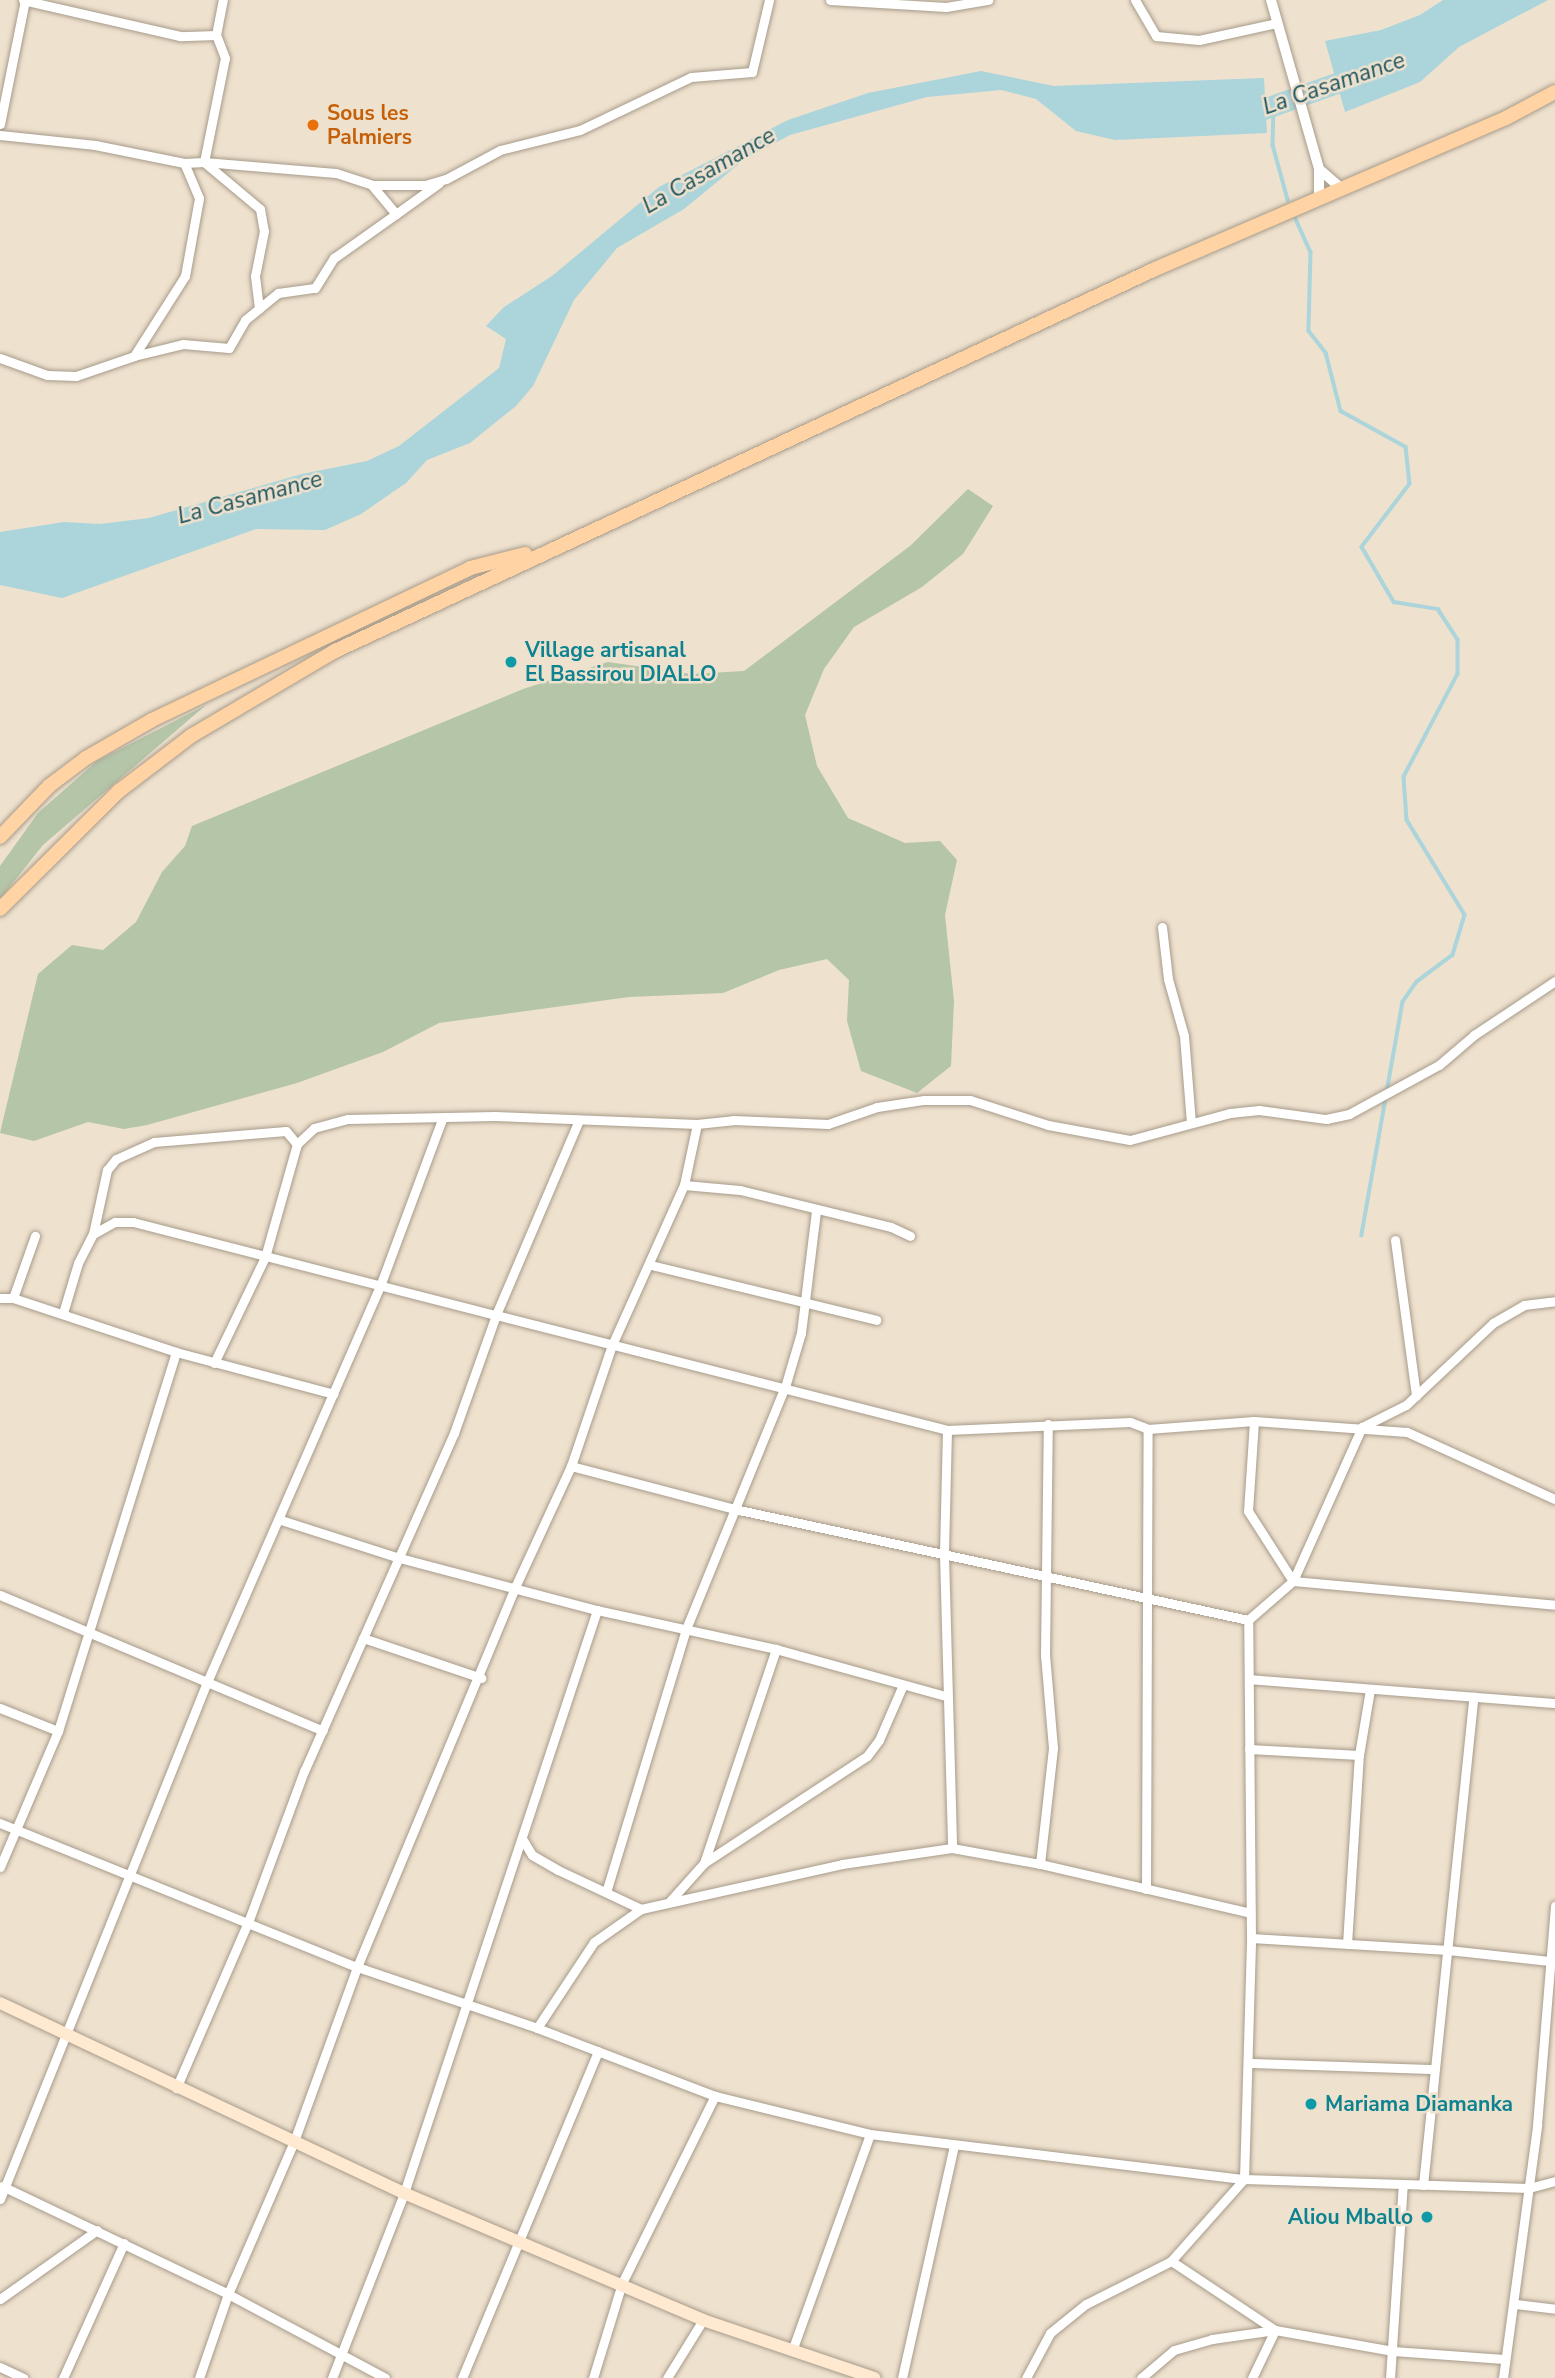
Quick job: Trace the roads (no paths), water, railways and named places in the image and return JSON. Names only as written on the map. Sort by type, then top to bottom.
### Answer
[{"type":"main road","points":[[0,909],[119,791],[191,736],[335,651],[550,548],[1319,197],[1506,118],[1555,92]]},
{"type":"main road","points":[[0,837],[23,810],[86,758],[191,699],[470,568],[550,548]]},
{"type":"main road","points":[[0,2003],[293,2144],[404,2193],[622,2283],[703,2320],[793,2348],[874,2378]]},
{"type":"street","points":[[0,124],[24,0],[180,36],[216,35]]},
{"type":"street","points":[[204,162],[225,58],[216,35],[223,0]]},
{"type":"street","points":[[0,358],[47,375],[76,376],[134,356],[183,344],[229,348],[245,320],[278,293],[315,288],[334,258],[446,179],[500,150],[580,130],[691,76],[752,72],[769,0]]},
{"type":"street","points":[[830,0],[945,4],[988,0]]},
{"type":"street","points":[[1135,0],[1156,36],[1199,40],[1277,23]]},
{"type":"street","points":[[1271,0],[1319,169],[1319,197]]},
{"type":"street","points":[[0,135],[95,145],[184,163],[204,162],[336,173],[372,185],[425,185],[446,179]]},
{"type":"street","points":[[204,162],[260,209],[264,231],[255,275],[258,309]]},
{"type":"street","points":[[134,356],[185,276],[199,198],[184,163]]},
{"type":"street","points":[[1319,169],[1341,188]]},
{"type":"street","points":[[372,185],[396,215]]},
{"type":"street","points":[[1162,927],[1168,978],[1184,1036],[1191,1123]]},
{"type":"street","points":[[215,1363],[265,1257],[298,1144],[314,1128],[348,1119],[495,1116],[697,1124],[768,1120],[828,1124],[877,1107],[924,1100],[970,1100],[1048,1125],[1120,1139],[1154,1136],[1191,1123],[1259,1110],[1326,1119],[1349,1114],[1439,1065],[1474,1035],[1555,981]]},
{"type":"street","points":[[0,2199],[2,2187],[67,2034],[207,1682],[281,1520],[380,1286],[442,1119]]},
{"type":"street","points":[[176,2088],[248,1922],[323,1731],[396,1557],[454,1433],[496,1314],[579,1120]]},
{"type":"street","points":[[198,2378],[228,2294],[293,2144],[357,1967],[481,1678],[516,1586],[571,1466],[612,1345],[651,1265],[684,1185],[697,1124]]},
{"type":"street","points":[[62,1313],[78,1263],[93,1234],[107,1170],[131,1152],[154,1142],[286,1131],[298,1144]]},
{"type":"street","points":[[684,1185],[740,1191],[891,1227],[910,1236]]},
{"type":"street","points":[[607,1889],[687,1629],[739,1510],[785,1387],[805,1304],[816,1211]]},
{"type":"street","points":[[93,1234],[115,1222],[133,1222],[947,1430],[1130,1422],[1148,1429],[1254,1421],[1362,1427],[1407,1432],[1552,1496]]},
{"type":"street","points":[[13,1297],[36,1236]]},
{"type":"street","points":[[1395,1240],[1416,1396]]},
{"type":"street","points":[[651,1265],[876,1320]]},
{"type":"street","points":[[0,1298],[13,1297],[176,1352],[334,1394]]},
{"type":"street","points":[[1248,1620],[1293,1581],[1362,1427],[1390,1416],[1416,1396],[1493,1323],[1524,1305],[1555,1301]]},
{"type":"street","points":[[0,1867],[58,1731],[92,1632],[176,1352]]},
{"type":"street","points":[[1254,1421],[1248,1511],[1293,1581]]},
{"type":"street","points":[[1040,1864],[1053,1748],[1045,1655],[1048,1424]]},
{"type":"street","points":[[1146,1889],[1148,1429]]},
{"type":"street","points":[[947,1430],[944,1555],[952,1848]]},
{"type":"street","points":[[571,1466],[739,1510],[1248,1620]]},
{"type":"street","points":[[281,1520],[396,1557],[516,1586],[597,1610],[776,1649],[902,1687],[946,1696]]},
{"type":"street","points":[[1293,1581],[1555,1605]]},
{"type":"street","points":[[0,1595],[323,1731]]},
{"type":"street","points":[[332,2378],[404,2193],[597,1610]]},
{"type":"street","points":[[1026,2378],[1050,2333],[1086,2304],[1171,2261],[1244,2179],[1251,1938],[1248,1620]]},
{"type":"street","points":[[363,1638],[481,1678]]},
{"type":"street","points":[[704,1863],[776,1649]]},
{"type":"street","points":[[1249,1679],[1555,1703]]},
{"type":"street","points":[[670,1901],[704,1863],[867,1756],[879,1741],[902,1687]]},
{"type":"street","points":[[1347,1944],[1359,1755],[1370,1689]]},
{"type":"street","points":[[1423,2185],[1473,1696]]},
{"type":"street","points":[[0,1709],[58,1731]]},
{"type":"street","points":[[1250,1749],[1359,1755]]},
{"type":"street","points":[[0,1822],[357,1967],[537,2028],[715,2096],[870,2134],[1244,2179],[1528,2188],[1555,2181]]},
{"type":"street","points":[[523,1840],[532,1854],[558,1870],[607,1889],[641,1909]]},
{"type":"street","points":[[537,2028],[594,1941],[641,1909],[842,1864],[952,1848],[1040,1864],[1251,1913]]},
{"type":"street","points":[[1503,2378],[1504,2359],[1517,2304],[1555,1906]]},
{"type":"street","points":[[1251,1938],[1448,1950],[1549,1961]]},
{"type":"street","points":[[463,2378],[522,2242],[598,2051]]},
{"type":"street","points":[[1249,2063],[1433,2069]]},
{"type":"street","points":[[593,2378],[622,2283],[715,2096]]},
{"type":"street","points":[[793,2348],[870,2134]]},
{"type":"street","points":[[902,2378],[954,2146]]},
{"type":"street","points":[[1390,2378],[1403,2184]]},
{"type":"street","points":[[2,2187],[228,2294],[385,2378]]},
{"type":"street","points":[[0,2299],[97,2230]]},
{"type":"street","points":[[63,2378],[124,2243]]},
{"type":"street","points":[[1171,2261],[1275,2330]]},
{"type":"street","points":[[1517,2304],[1555,2309]]},
{"type":"street","points":[[667,2378],[703,2320]]},
{"type":"street","points":[[1252,2378],[1275,2330]]},
{"type":"street","points":[[1141,2378],[1174,2350],[1212,2339],[1275,2330],[1393,2351],[1504,2359]]},
{"type":"street","points":[[0,2367],[24,2378]]},
{"type":"water","points":[[1443,0],[1548,0],[1459,47],[1420,82],[1345,112],[1325,41],[1381,30],[1420,15]]},
{"type":"water","points":[[981,71],[1054,86],[1264,78],[1267,133],[1115,140],[1076,131],[1036,99],[1001,90],[927,97],[790,135],[745,159],[684,209],[617,248],[574,300],[533,386],[516,406],[470,443],[427,460],[406,483],[361,514],[325,530],[256,529],[62,598],[0,585],[0,532],[64,522],[100,524],[149,518],[302,474],[367,461],[399,446],[499,368],[506,339],[486,326],[504,307],[552,276],[659,187],[788,120],[868,93]]},
{"type":"waterway","name":"La Casamance","points":[[1240,113],[1249,114],[1362,74]]},
{"type":"waterway","points":[[1274,105],[1273,145],[1288,200]]},
{"type":"waterway","points":[[1296,219],[1311,252],[1309,331],[1326,353],[1341,411],[1406,447],[1410,484],[1362,547],[1394,602],[1438,609],[1458,640],[1458,674],[1404,777],[1407,820],[1465,915],[1453,955],[1417,982],[1403,1002],[1362,1235]]},
{"type":"place","name":"Sous les Palmiers","points":[[313,125]]},
{"type":"place","name":"Village artisanal El Bassirou DIALLO","points":[[511,662]]},
{"type":"place","name":"Mariama Diamanka","points":[[1311,2104]]},
{"type":"place","name":"Aliou Mballo","points":[[1427,2217]]}]
